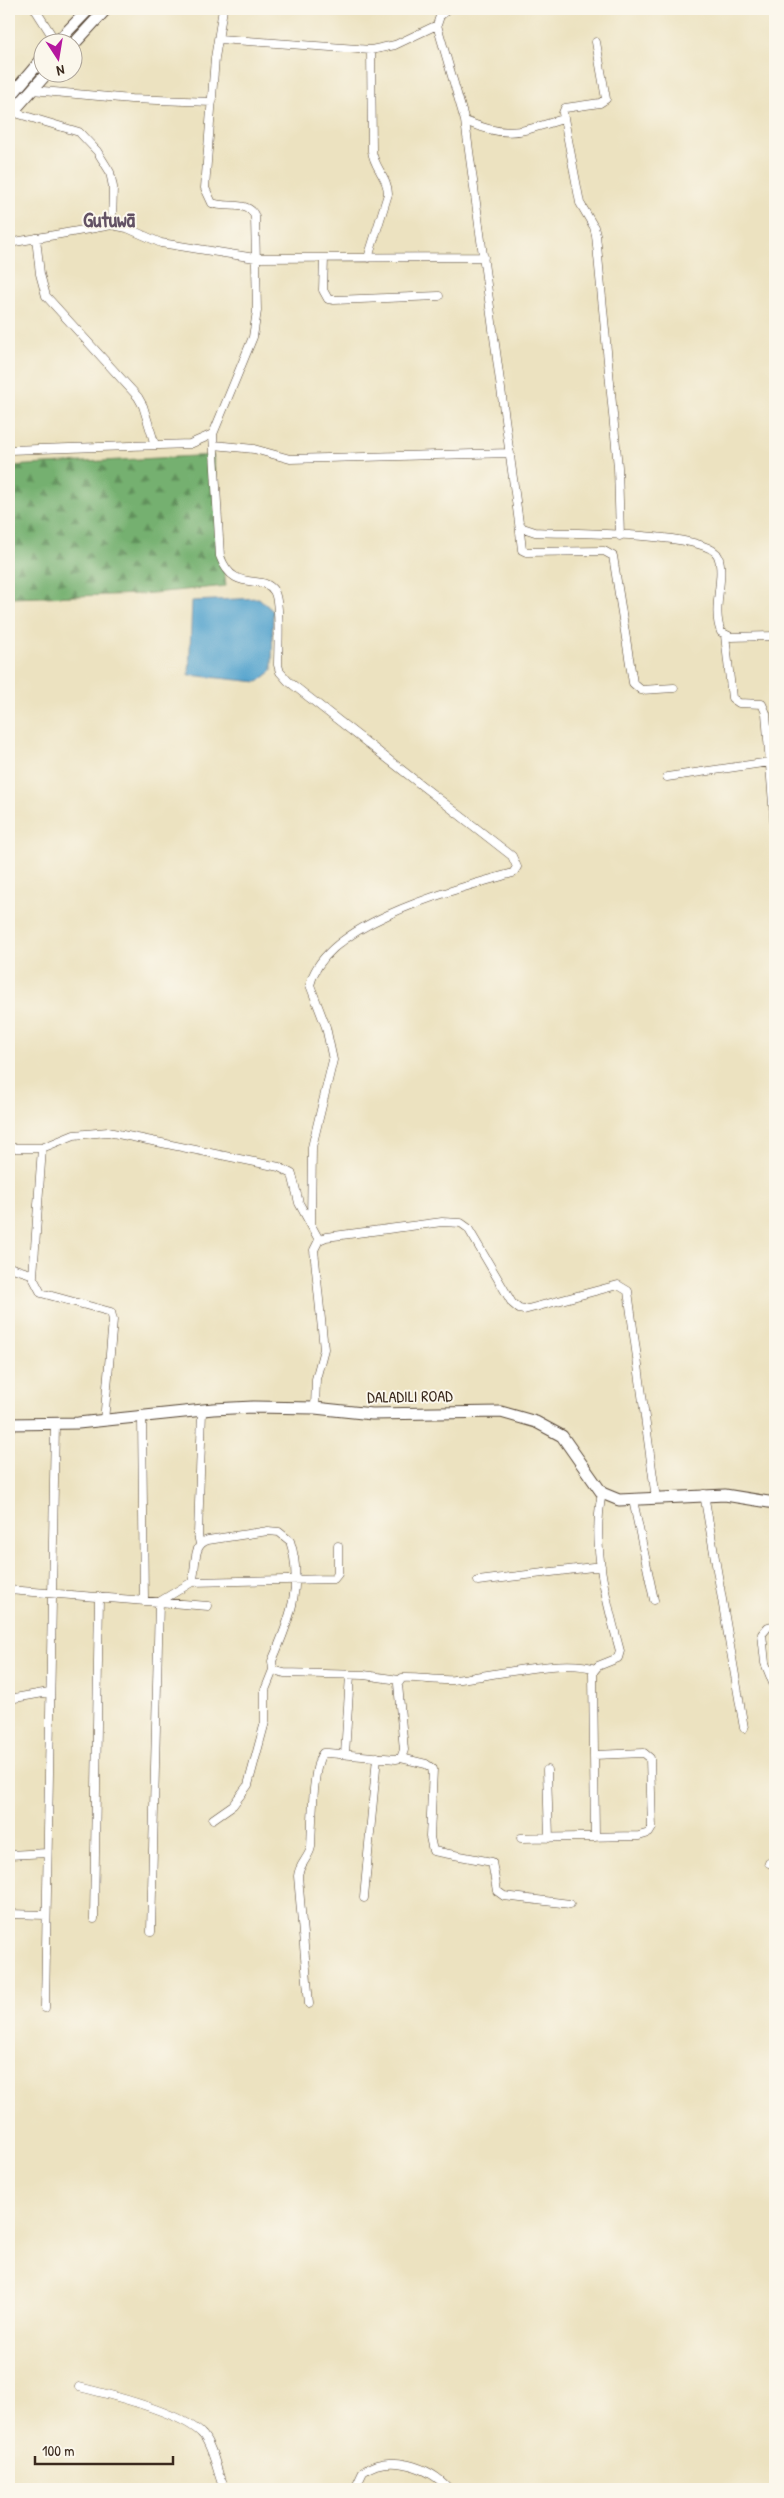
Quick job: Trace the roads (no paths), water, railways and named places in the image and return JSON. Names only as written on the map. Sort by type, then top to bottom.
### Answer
[{"type":"main road","points":[[66,32],[89,9]]},
{"type":"main road","points":[[82,35],[106,9]]},
{"type":"main road","points":[[9,98],[32,71]]},
{"type":"main road","points":[[10,114],[39,82]]},
{"type":"main road","name":"DALADILI ROAD","points":[[9,1424],[104,1421],[253,1408],[315,1408],[372,1414],[482,1412],[520,1416],[562,1436],[602,1493]]},
{"type":"main road","points":[[602,1493],[619,1500],[725,1494],[775,1503]]},
{"type":"street","points":[[35,9],[50,32]]},
{"type":"street","points":[[223,9],[212,102],[205,188],[207,196],[212,203],[219,206],[248,207],[253,211],[255,217],[257,311],[253,337],[213,434],[220,556],[224,568],[235,578],[266,585],[274,591],[277,603],[278,665],[280,672],[288,681],[512,856],[517,867],[513,872],[466,885],[405,907],[372,922],[347,938],[316,970],[310,985],[326,1027],[333,1060],[312,1147],[311,1224]]},
{"type":"street","points":[[446,9],[440,16],[438,25],[464,121],[510,453],[520,545],[522,550],[526,552],[604,552],[613,556],[633,683],[641,690],[674,688]]},
{"type":"street","points":[[219,39],[371,50],[395,45],[438,25]]},
{"type":"street","points":[[596,42],[606,99],[600,103],[565,108],[563,119],[580,203],[594,226],[596,235],[618,462],[620,536]]},
{"type":"street","points":[[368,258],[388,194],[388,186],[375,165],[372,151],[371,50]]},
{"type":"street","points":[[32,90],[131,100],[212,102]]},
{"type":"street","points":[[10,114],[79,132],[97,151],[106,164],[112,180],[112,225]]},
{"type":"street","points":[[464,121],[488,131],[507,134],[563,119]]},
{"type":"street","points":[[9,243],[112,225],[127,228],[161,243],[255,258],[484,257]]},
{"type":"street","points":[[36,238],[40,274],[46,296],[138,397],[143,406],[155,445]]},
{"type":"street","points":[[324,258],[323,290],[328,299],[439,296]]},
{"type":"street","points":[[9,450],[190,444],[213,434]]},
{"type":"street","points":[[214,445],[254,449],[290,459],[510,453]]},
{"type":"street","points":[[519,523],[528,530],[535,532],[687,540],[709,547],[715,552],[720,564],[716,619],[721,632],[725,635],[775,636]]},
{"type":"street","points":[[725,635],[732,698],[739,703],[756,702],[764,708],[775,830]]},
{"type":"street","points":[[666,777],[770,762]]},
{"type":"street","points":[[9,1148],[42,1148],[74,1136],[108,1132],[279,1167],[292,1174],[299,1203],[319,1240]]},
{"type":"street","points":[[42,1148],[33,1276],[40,1293],[107,1309],[113,1316],[104,1421]]},
{"type":"street","points":[[315,1408],[316,1379],[324,1349],[314,1250],[319,1240],[326,1237],[452,1221],[461,1223],[468,1228],[512,1303],[519,1310],[606,1287],[618,1285],[624,1287],[630,1296],[638,1372],[656,1499]]},
{"type":"street","points":[[9,1267],[33,1276]]},
{"type":"street","points":[[200,1544],[198,1535],[202,1411]]},
{"type":"street","points":[[142,1418],[144,1601]]},
{"type":"street","points":[[45,2008],[50,1594],[55,1423]]},
{"type":"street","points":[[273,1670],[284,1673],[379,1676],[399,1680],[409,1678],[451,1680],[496,1672],[575,1665],[595,1669],[618,1658],[620,1651],[601,1566],[597,1526],[602,1493]]},
{"type":"street","points":[[704,1494],[744,1728]]},
{"type":"street","points":[[633,1500],[654,1600]]},
{"type":"street","points":[[192,1582],[196,1552],[200,1544],[208,1540],[279,1532],[290,1541],[295,1581],[293,1607],[272,1661],[273,1670],[265,1690],[265,1722],[248,1785],[233,1805],[213,1819]]},
{"type":"street","points":[[158,1602],[192,1582],[330,1580],[336,1577],[338,1546]]},
{"type":"street","points":[[478,1580],[601,1566]]},
{"type":"street","points":[[9,1590],[208,1606]]},
{"type":"street","points":[[94,1919],[99,1598]]},
{"type":"street","points":[[151,1932],[158,1602]]},
{"type":"street","points":[[775,1625],[768,1627],[762,1634],[765,1662],[775,1688]]},
{"type":"street","points":[[595,1669],[593,1676],[596,1837]]},
{"type":"street","points":[[345,1754],[350,1675]]},
{"type":"street","points":[[399,1680],[404,1750],[401,1758]]},
{"type":"street","points":[[9,1699],[49,1692]]},
{"type":"street","points":[[309,2004],[298,1870],[310,1853],[315,1776],[320,1756],[323,1753],[401,1758],[426,1764],[433,1770],[430,1842],[433,1851],[492,1862],[497,1891],[504,1896],[570,1904]]},
{"type":"street","points":[[521,1838],[639,1836],[649,1833],[652,1828],[650,1758],[644,1754],[594,1755]]},
{"type":"street","points":[[364,1898],[376,1757]]},
{"type":"street","points":[[547,1770],[549,1838]]},
{"type":"street","points":[[9,1855],[47,1853]]},
{"type":"street","points":[[9,1914],[46,1914]]},
{"type":"street","points":[[79,2387],[111,2395],[182,2420],[194,2427],[204,2437],[224,2489]]},
{"type":"street","points":[[355,2489],[363,2472],[385,2462],[419,2469],[449,2489]]},
{"type":"water","points":[[259,598],[273,611],[272,671],[258,682],[189,675],[192,601]]},
{"type":"district","name":"Gutuwā","points":[[109,219]]}]
